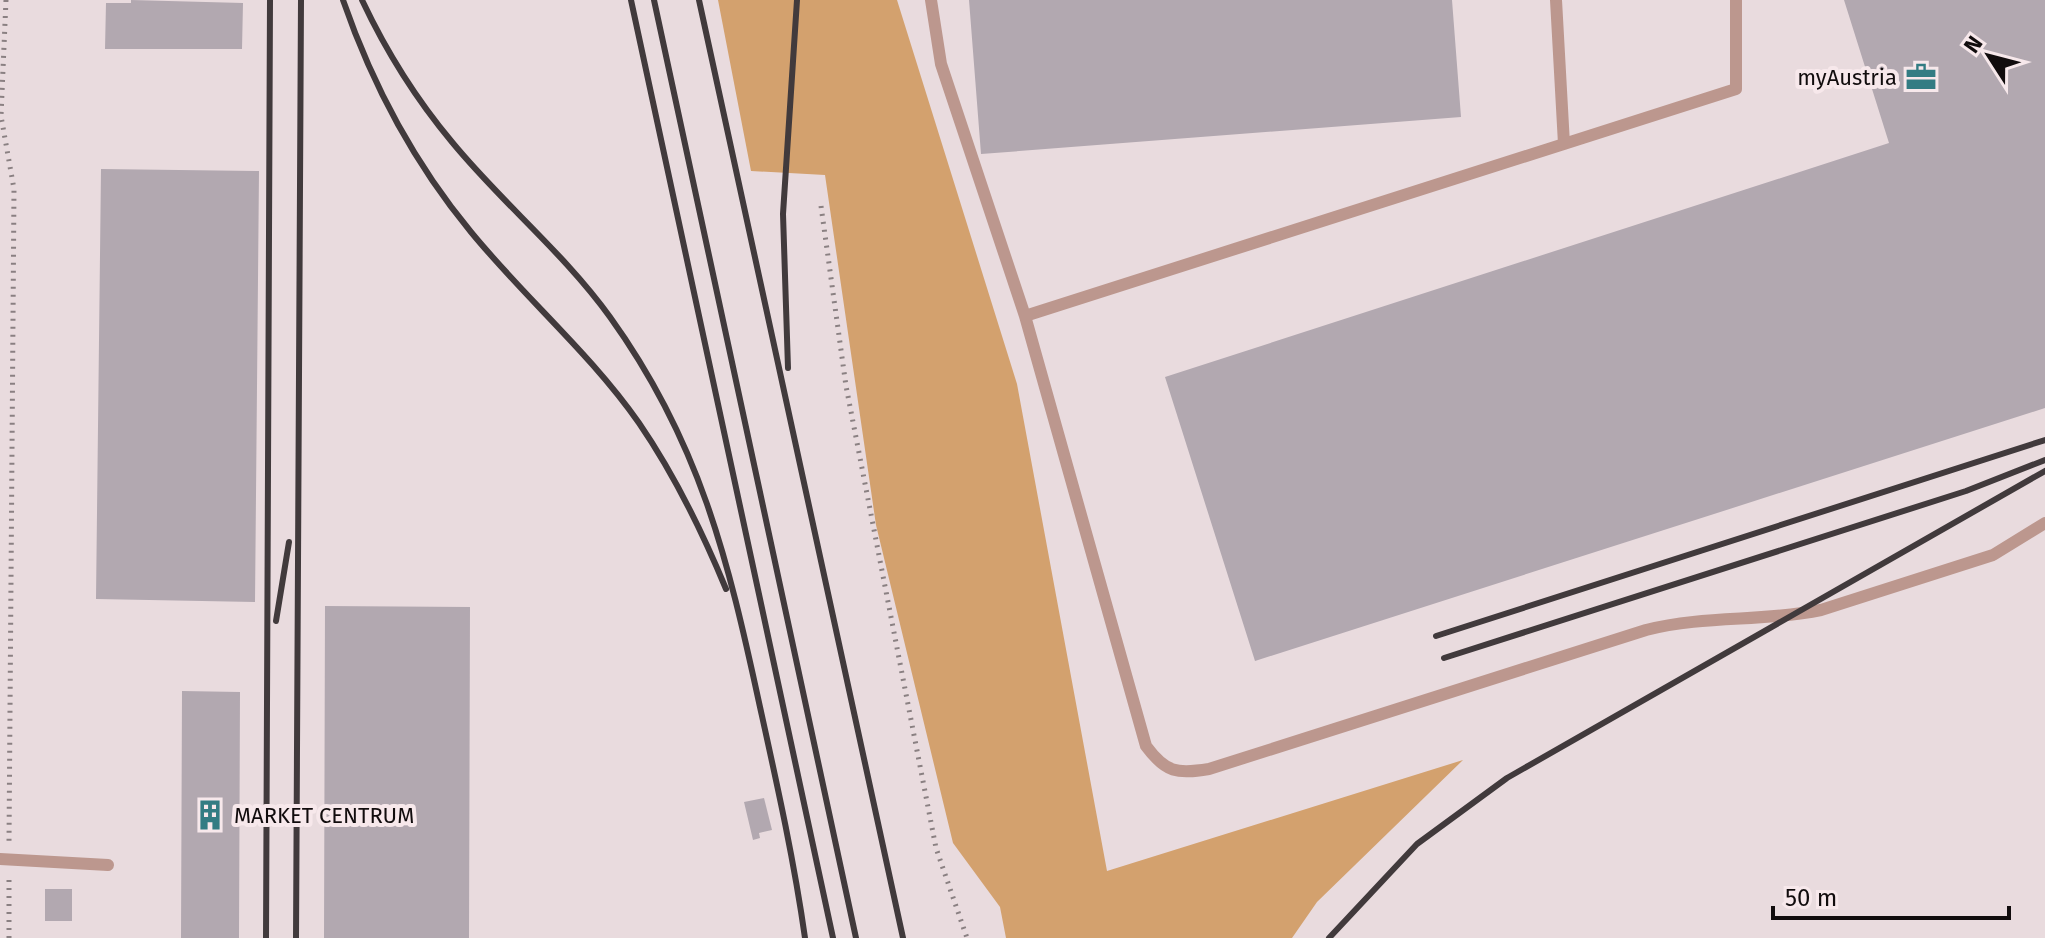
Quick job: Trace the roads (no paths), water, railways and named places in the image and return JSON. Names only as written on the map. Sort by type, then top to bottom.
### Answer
[{"type":"lane","points":[[931,0],[941,64],[1025,316],[1132,706],[1157,762],[1180,774],[1222,765],[1679,621],[1793,616],[1821,610],[1993,555],[2045,523]]},
{"type":"lane","points":[[1556,0],[1564,144]]},
{"type":"lane","points":[[1025,316],[1736,89],[1736,0]]},
{"type":"lane","points":[[5,859],[108,865]]},
{"type":"railway","points":[[266,938],[270,0]]},
{"type":"railway","points":[[296,938],[301,0]]},
{"type":"railway","points":[[343,0],[381,92],[431,178],[471,232],[579,349],[639,423],[687,503],[726,589]]},
{"type":"railway","points":[[362,0],[381,38],[426,109],[471,164],[553,250],[610,317],[641,364],[689,456],[707,503],[736,601],[785,822],[805,938]]},
{"type":"railway","points":[[631,0],[833,938]]},
{"type":"railway","points":[[654,0],[856,938]]},
{"type":"railway","points":[[699,0],[903,938]]},
{"type":"railway","points":[[788,368],[783,214],[797,0]]},
{"type":"railway","points":[[1436,636],[2045,440]]},
{"type":"railway","points":[[1444,658],[1966,491],[2045,460]]},
{"type":"railway","points":[[1329,938],[1417,844],[1507,778],[2045,471]]},
{"type":"railway","points":[[276,621],[289,542]]},
{"type":"place","name":"myAustria","points":[[1921,77]]},
{"type":"place","name":"MARKET CENTRUM","points":[[210,815]]}]
